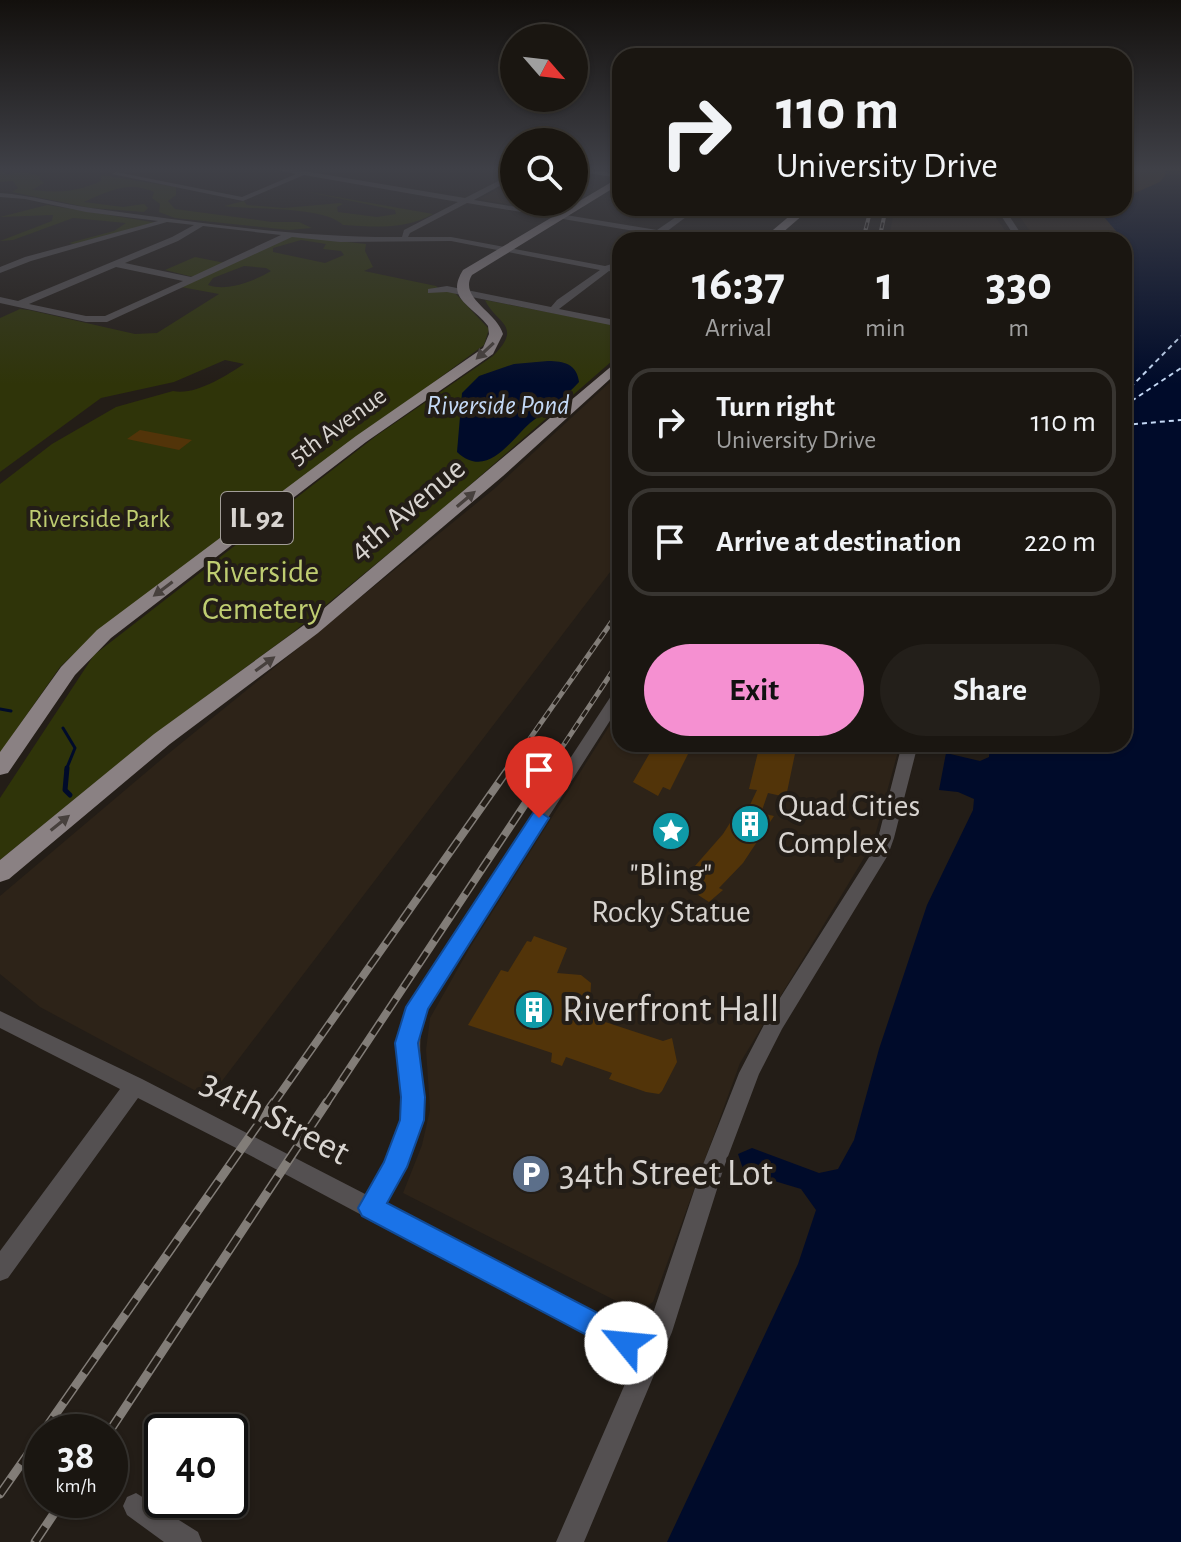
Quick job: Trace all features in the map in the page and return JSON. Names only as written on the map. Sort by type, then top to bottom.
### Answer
[{"type":"main road","points":[[462,292],[461,283],[467,273],[520,240]]},
{"type":"main road","name":"5th Avenue","points":[[0,768],[68,671],[104,634],[361,439],[488,351],[496,340],[494,324],[462,292]]},
{"type":"main road","name":"4th Avenue","points":[[0,873],[178,727],[311,629],[497,473],[612,370]]},
{"type":"street","points":[[0,270],[98,240]]},
{"type":"street","points":[[20,304],[167,240]]},
{"type":"street","points":[[0,300],[102,320],[278,240]]},
{"type":"street","points":[[351,240],[377,240]]},
{"type":"street","points":[[456,240],[612,269]]},
{"type":"street","points":[[115,264],[193,280]]},
{"type":"street","points":[[554,310],[560,302],[612,265]]},
{"type":"street","points":[[431,291],[462,292],[612,322]]},
{"type":"street","points":[[371,1208],[399,1157],[412,1120],[413,1097],[406,1043],[417,1007],[612,705]]},
{"type":"street","points":[[570,1542],[650,1356],[713,1167],[749,1073],[774,1025],[879,855],[908,752]]},
{"type":"street","name":"34th Street","points":[[0,1008],[36,1036]]},
{"type":"street","name":"34th Street","points":[[0,1019],[135,1085],[650,1356]]},
{"type":"street","points":[[0,1270],[135,1085]]},
{"type":"street","points":[[136,1506],[188,1542]]},
{"type":"shaded area","points":[[612,380],[612,569],[209,1098],[40,1007],[0,974],[0,896],[163,758],[494,489]]},
{"type":"shaded area","points":[[612,722],[612,752],[898,752],[873,843],[740,1063],[653,1302],[638,1312],[403,1193],[422,1145],[430,1110],[426,1050],[430,1018],[469,949]]},
{"type":"green space","name":"Riverside Park","points":[[282,240],[328,240],[366,244],[365,251],[373,267],[364,271],[455,293],[489,329],[484,345],[99,630],[60,667],[0,753],[0,484],[52,444],[116,407],[173,391],[200,388],[244,364],[225,360],[174,382],[101,398],[0,472],[0,318],[20,309],[135,334],[157,333],[219,294],[181,287]],"holes":[[[301,240],[326,244],[323,249],[341,251],[344,255],[325,263],[273,252],[273,248]],[[244,266],[271,271],[249,282],[223,287],[208,285],[213,278]]]},
{"type":"green space","points":[[195,257],[225,263],[193,277],[165,270]]},
{"type":"green space","name":"Riverside Park","points":[[485,300],[612,324],[612,361],[446,506],[291,634],[151,737],[0,860],[0,798],[94,655],[376,436],[493,356],[502,346],[507,331]]},
{"type":"water","points":[[1132,240],[1181,240],[1181,1542],[667,1542],[798,1264],[816,1210],[801,1189],[744,1172],[738,1154],[752,1148],[819,1173],[838,1169],[854,1140],[879,1049],[927,905],[973,810],[974,799],[958,792],[939,790],[946,753],[980,761],[989,757],[989,752],[1132,752]]},
{"type":"water","name":"Riverside Pond","points":[[548,361],[573,367],[579,382],[497,455],[478,462],[468,460],[457,452],[462,393],[479,376],[514,364]]},
{"type":"building","points":[[140,430],[192,440],[179,450],[127,439]]},
{"type":"building","name":"Quad Cities Complex","points":[[650,752],[689,752],[670,790],[663,787],[658,796],[633,782]]},
{"type":"building","name":"Quad Cities Complex","points":[[758,752],[795,752],[786,797],[768,793],[761,813],[774,816],[743,863],[719,888],[723,890],[709,902],[692,891],[697,887],[686,880],[700,869],[695,866],[723,834],[740,807],[748,809],[757,790],[749,789]]},
{"type":"building","name":"Riverfront Hall","points":[[534,936],[567,948],[557,973],[581,975],[591,983],[590,1003],[594,1004],[587,1016],[663,1041],[672,1038],[677,1062],[659,1094],[609,1079],[612,1073],[566,1057],[562,1066],[551,1062],[552,1053],[468,1025],[501,970],[508,972],[527,941],[531,942]]},
{"type":"waterway","points":[[0,709],[11,711]]},
{"type":"waterway","points":[[63,728],[75,748],[66,770]]},
{"type":"waterway","points":[[67,768],[65,790],[70,795]]},
{"type":"ferry route","points":[[1132,386],[1181,336]]},
{"type":"ferry route","points":[[1132,401],[1181,368]]},
{"type":"ferry route","points":[[1132,424],[1181,420]]},
{"type":"railway","points":[[508,770],[612,621]]},
{"type":"railway","points":[[547,770],[612,672]]},
{"type":"railway","points":[[273,1104],[509,768]]},
{"type":"railway","points":[[326,1104],[549,768]]},
{"type":"railway","points":[[56,1414],[274,1102]]},
{"type":"railway","points":[[121,1414],[327,1102]]},
{"type":"railway","points":[[0,1494],[24,1460]]},
{"type":"railway","points":[[35,1542],[51,1518]]},
{"type":"place","name":"Quad Cities Complex","points":[[750,824]]},
{"type":"place","name":"\"Bling\" Rocky Statue","points":[[671,831]]},
{"type":"place","name":"Riverfront Hall","points":[[534,1010]]},
{"type":"place","name":"34th Street Lot","points":[[531,1174]]},
{"type":"route","points":[[539,818],[417,1007],[406,1043],[413,1097],[412,1120],[404,1147],[371,1208],[626,1343]]},
{"type":"park label","name":"Riverside Cemetery","points":[[262,590]]}]
